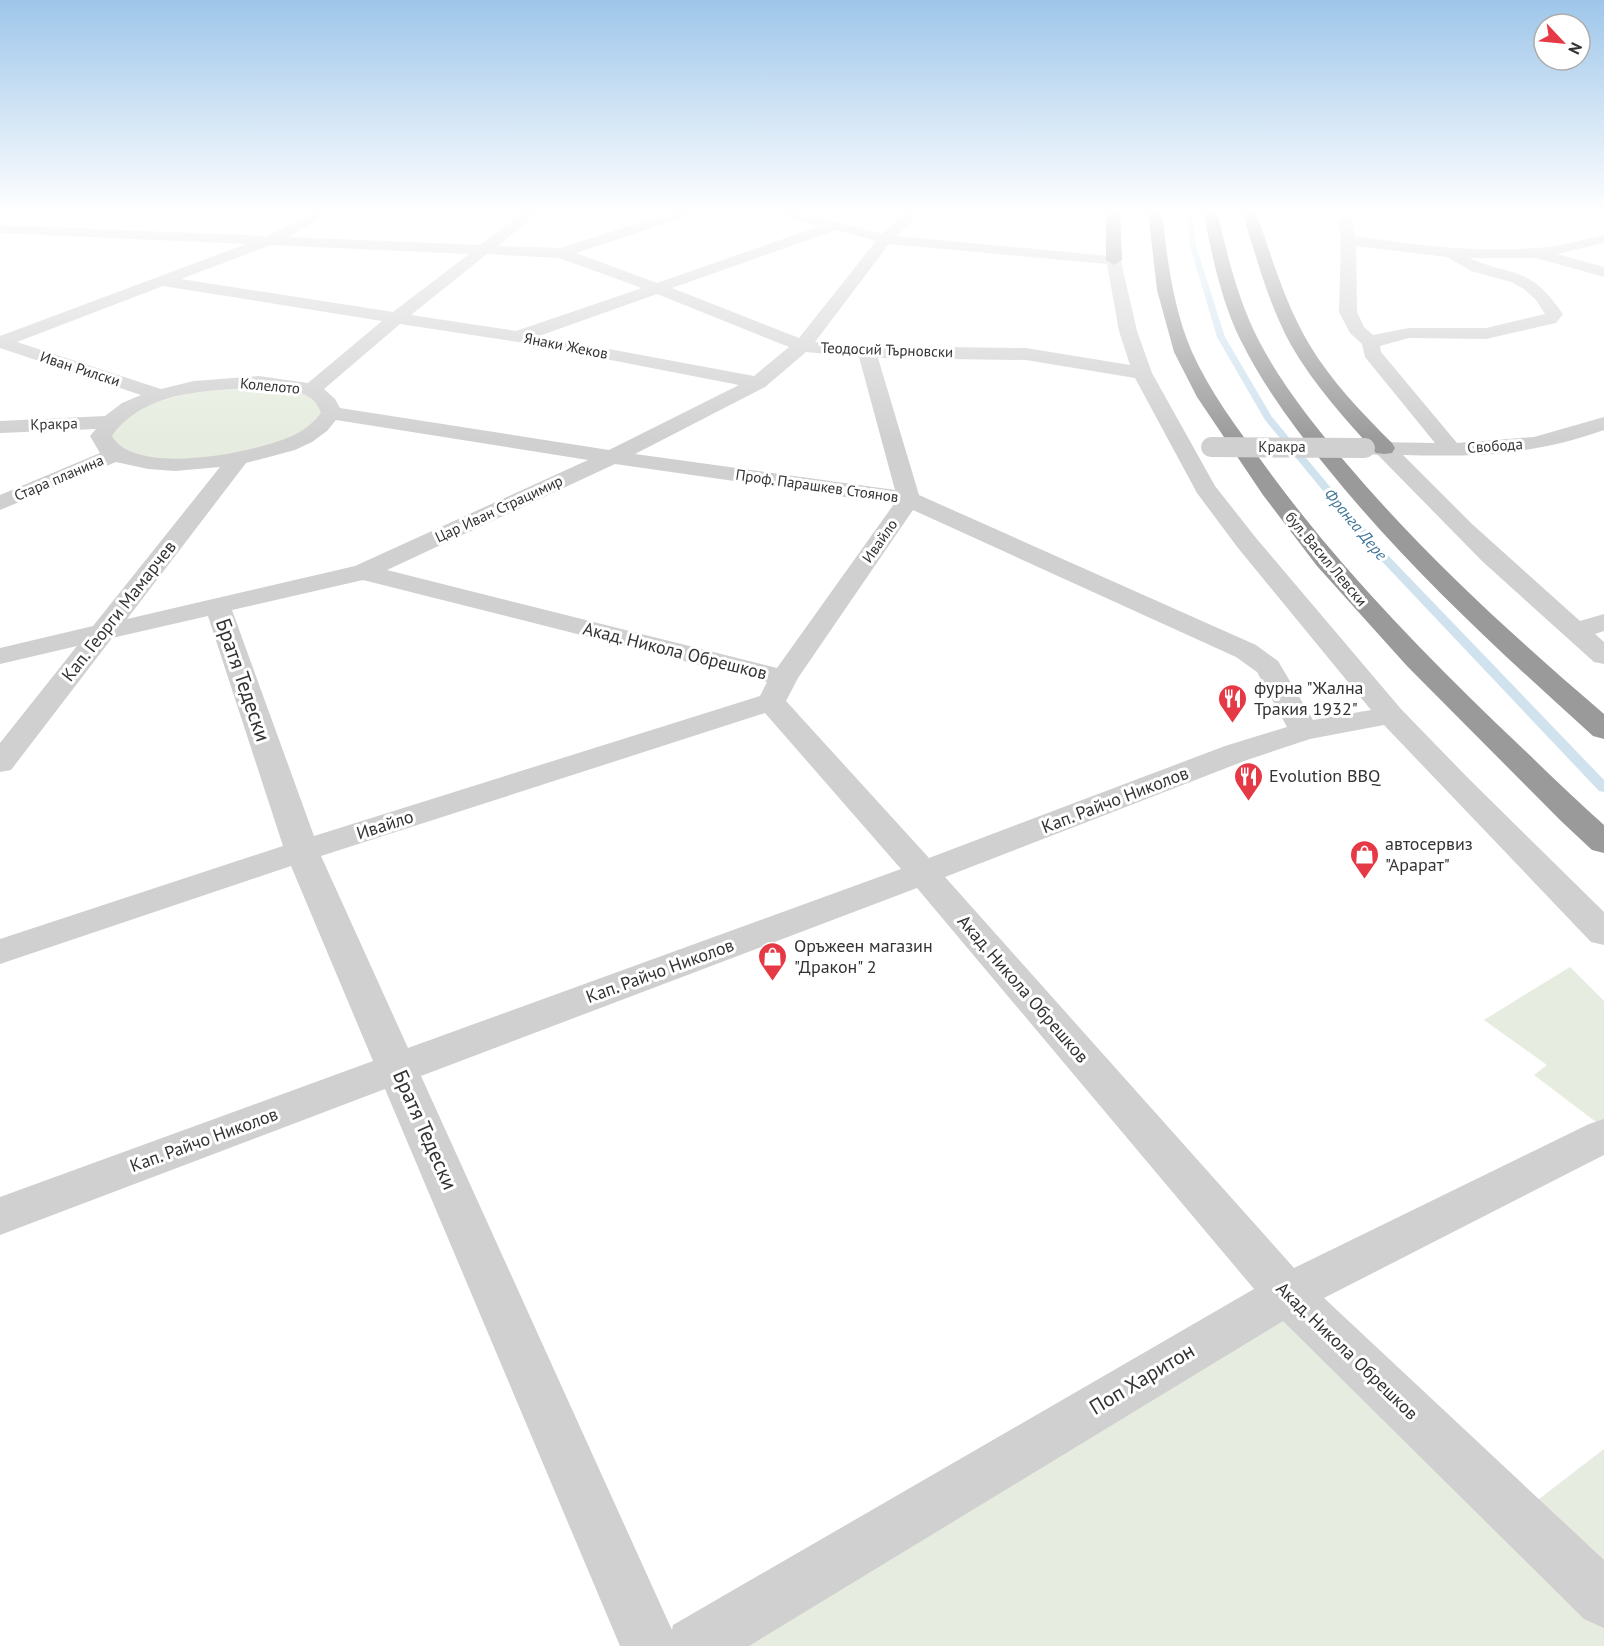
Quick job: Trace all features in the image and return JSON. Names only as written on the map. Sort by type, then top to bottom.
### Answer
[{"type":"highway","name":"бул. Васил Левски","points":[[1167,288],[1178,337],[1195,375],[1262,479],[1310,542],[1371,614],[1433,678],[1604,843]]},
{"type":"highway","points":[[1231,288],[1249,338],[1266,370],[1301,422],[1352,485],[1420,558],[1508,643],[1604,730]]},
{"type":"highway","points":[[1275,288],[1301,345],[1357,420],[1374,448]]},
{"type":"street","points":[[0,342],[142,288]]},
{"type":"street","name":"Янаки Жеков","points":[[202,288],[518,337],[758,382]]},
{"type":"street","points":[[311,390],[435,288]]},
{"type":"street","points":[[518,337],[657,288]]},
{"type":"street","name":"Теодосий Търновски","points":[[657,288],[802,346],[867,352],[1026,354],[1142,373]]},
{"type":"street","name":"Цар Иван Страцимир","points":[[0,656],[363,572],[612,457],[758,382],[802,346],[848,288]]},
{"type":"street","points":[[1119,288],[1128,331],[1142,373],[1180,447],[1205,488],[1247,543],[1391,715],[1604,933]]},
{"type":"street","points":[[1348,288],[1348,312],[1356,329],[1371,343],[1372,354],[1451,449]]},
{"type":"street","points":[[1371,343],[1383,336],[1479,334],[1550,319],[1554,314],[1547,301],[1534,288]]},
{"type":"street","name":"Иван Рилски","points":[[0,342],[161,395]]},
{"type":"street","name":"Ивайло","points":[[0,952],[777,690],[909,499],[867,352]]},
{"type":"street","name":"Колелото","points":[[108,422],[138,403],[161,395],[221,384],[259,382],[311,390],[323,397],[330,405],[331,414]]},
{"type":"street","points":[[108,422],[101,436],[108,448],[127,458],[159,464],[197,464],[238,459],[274,450],[303,439],[323,426],[331,414]]},
{"type":"street","name":"Проф. Парашкев Стоянов","points":[[331,414],[909,499],[1246,651],[1268,667],[1304,731]]},
{"type":"street","name":"Кракра","points":[[0,427],[108,422]]},
{"type":"street","name":"Свобода","points":[[1374,448],[1451,449],[1525,445],[1566,437],[1604,423]]},
{"type":"street","name":"Кракра","points":[[1180,447],[1374,448]]},
{"type":"street","points":[[1374,448],[1477,545],[1604,656]]},
{"type":"street","name":"Стара планина","points":[[0,502],[118,453]]},
{"type":"street","name":"Кап. Георги Мамарчев","points":[[0,763],[238,459]]},
{"type":"street","name":"Акад. Никола Обрешков","points":[[363,572],[777,690],[923,873],[1287,1294],[1604,1599]]},
{"type":"street","name":"Братя Тедески","points":[[218,607],[302,851],[649,1646]]},
{"type":"street","points":[[1575,632],[1604,622]]},
{"type":"street","name":"Кап. Райчо Николов","points":[[0,1216],[923,873],[1236,753],[1304,731],[1391,715]]},
{"type":"street","name":"Поп Харитон","points":[[694,1646],[1287,1294],[1604,1136]]},
{"type":"shaded area","points":[[221,384],[311,390],[331,413],[274,450],[159,463],[108,448],[108,422],[121,412]]},
{"type":"shaded area","points":[[1570,967],[1604,1001],[1604,1128],[1534,1075],[1547,1065],[1484,1020]]},
{"type":"shaded area","points":[[1287,1294],[1517,1516],[1604,1449],[1604,1646],[694,1646]]},
{"type":"waterway","name":"Франга Дере","points":[[1206,288],[1221,337],[1268,418],[1377,550],[1604,788]]},
{"type":"place","name":"фурна \"Жална Тракия 1932\"","points":[[1233,724]]},
{"type":"place","name":"Evolution BBQ","points":[[1248,802]]},
{"type":"place","name":"автосервиз \"Арарат\"","points":[[1364,880]]},
{"type":"place","name":"Оръжеен магазин \"Дракон\" 2","points":[[773,982]]}]
